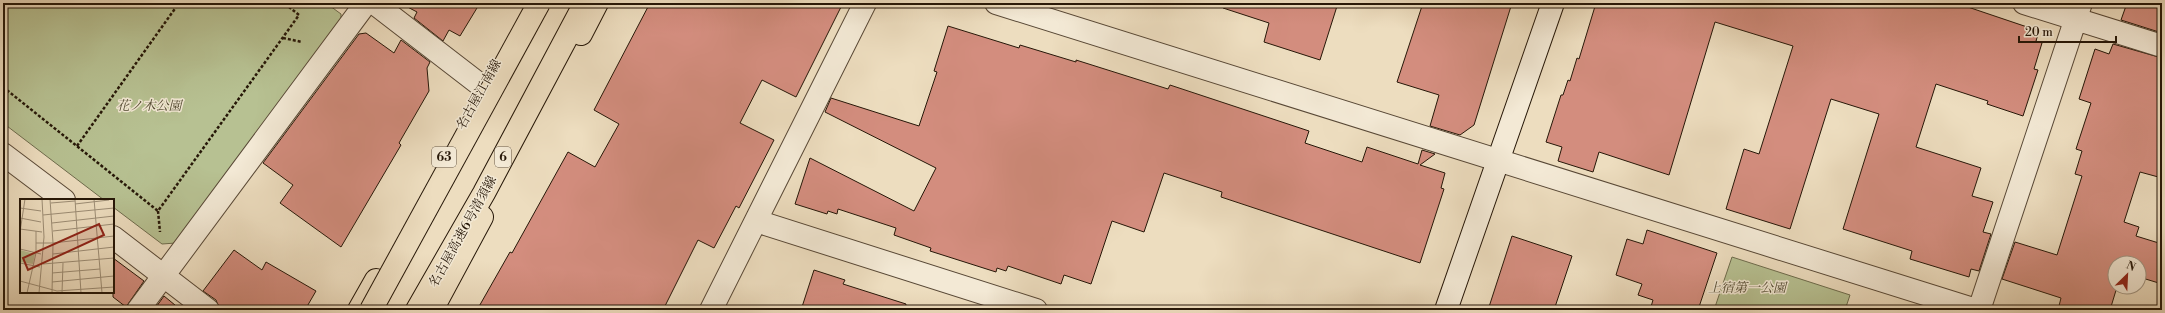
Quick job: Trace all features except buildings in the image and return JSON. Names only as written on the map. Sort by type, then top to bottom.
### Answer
[{"type":"main road","name":"名古屋江南線","points":[[359,310],[483,86],[527,3]]},
{"type":"main road","points":[[372,310],[539,3]]},
{"type":"main road","name":"名古屋高速6号清須線","points":[[417,310],[484,193],[585,3]]},
{"type":"main road","points":[[432,310],[597,3]]},
{"type":"street","points":[[138,310],[366,3]]},
{"type":"street","points":[[374,3],[483,86]]},
{"type":"street","points":[[711,310],[865,3]]},
{"type":"street","points":[[996,3],[1976,310]]},
{"type":"street","points":[[1446,310],[1552,3]]},
{"type":"street","points":[[2024,3],[2079,11],[2162,46]]},
{"type":"street","points":[[1979,310],[2079,11]]},
{"type":"street","points":[[3,154],[63,199]]},
{"type":"street","points":[[756,221],[1036,310]]},
{"type":"street","points":[[114,238],[208,310]]},
{"type":"path","points":[[77,146],[179,3]]},
{"type":"path","points":[[3,87],[158,211],[299,15],[284,3]]},
{"type":"green space","name":"花ノ木公園","points":[[3,3],[326,3],[341,14],[341,20],[176,243],[162,244],[114,208],[114,199],[103,199],[3,123]]},
{"type":"green space","name":"上宿第一公園","points":[[1732,257],[1850,295],[1845,310],[1714,310]]}]
